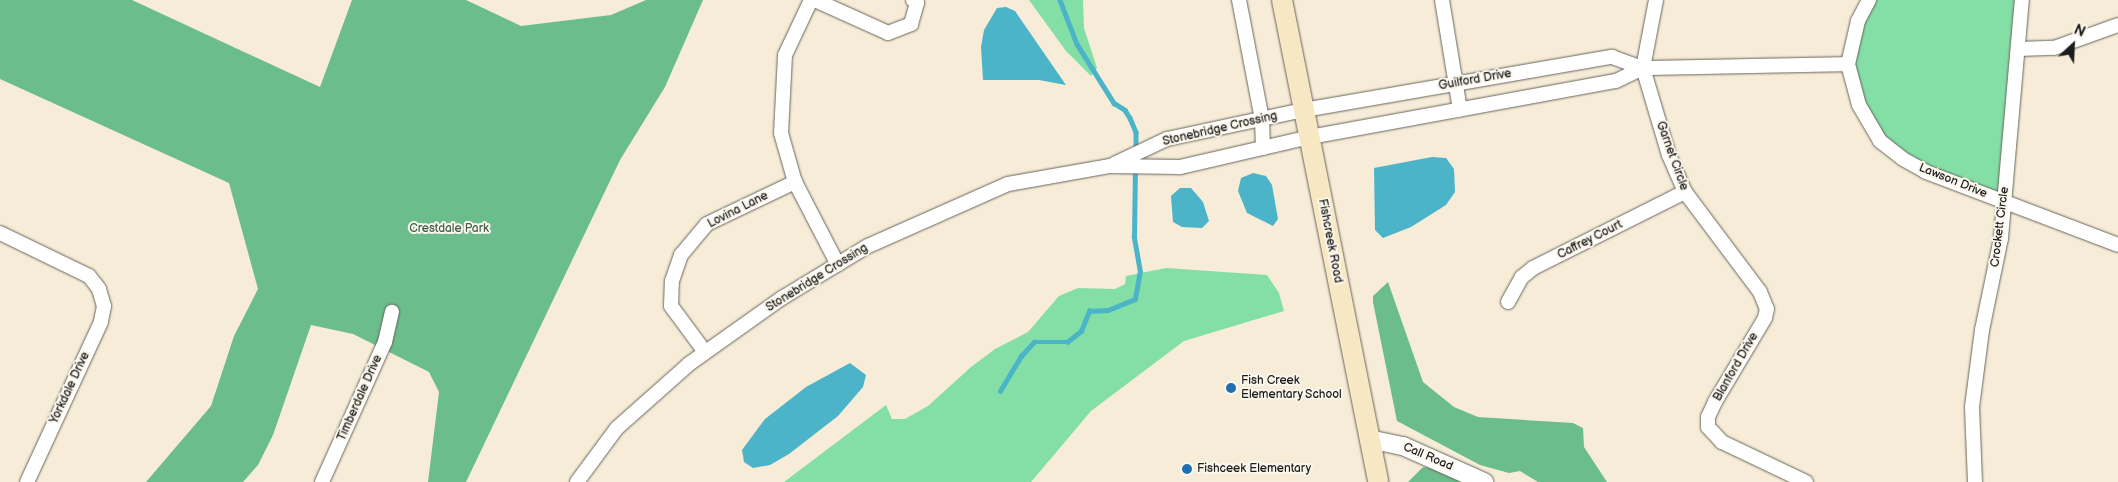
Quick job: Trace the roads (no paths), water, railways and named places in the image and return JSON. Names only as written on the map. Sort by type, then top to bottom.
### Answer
[{"type":"main road","name":"Fishcreek Road","points":[[1282,0],[1378,482]]},
{"type":"street","points":[[811,0],[785,55],[781,133],[795,182],[838,265]]},
{"type":"street","points":[[815,0],[888,33],[912,24],[917,3],[913,0]]},
{"type":"street","points":[[1239,0],[1262,119],[1263,148]]},
{"type":"street","points":[[1442,0],[1460,110]]},
{"type":"street","name":"Garnet Circle","points":[[1656,0],[1643,68],[1670,155],[1685,192],[1760,292],[1767,309],[1765,318]]},
{"type":"street","name":"Lawson Drive","points":[[1869,0],[1858,21],[1848,64],[1859,105],[1880,141],[1926,172],[2118,244]]},
{"type":"street","name":"Crockett Circle","points":[[1975,482],[1972,407],[1982,330],[2001,238],[2022,0]]},
{"type":"street","points":[[2018,49],[2054,48],[2118,25]]},
{"type":"street","name":"Guilford Drive","points":[[1304,110],[1612,56],[1643,68],[1848,64]]},
{"type":"street","name":"Guilford Drive","points":[[1310,137],[1616,81],[1643,68]]},
{"type":"street","name":"Stonebridge Crossing","points":[[577,482],[617,428],[705,352],[782,298],[868,246],[1008,184],[1126,162],[1167,139],[1304,110]]},
{"type":"street","name":"Stonebridge Crossing","points":[[1126,162],[1145,166],[1180,167],[1310,137]]},
{"type":"street","name":"Lovina Lane","points":[[705,352],[671,306],[672,281],[681,254],[706,224],[795,182]]},
{"type":"street","name":"Caffrey Court","points":[[1508,302],[1522,277],[1533,268],[1685,192]]},
{"type":"street","name":"Yorkdale Drive","points":[[0,234],[82,272],[95,282],[101,293],[104,306],[101,322],[27,482]]},
{"type":"street","name":"Timberdale Drive","points":[[322,482],[385,342],[392,312]]},
{"type":"street","name":"Blanford Drive","points":[[1765,318],[1708,417],[1713,436],[1722,442],[1806,482]]},
{"type":"street","name":"Call Road","points":[[1369,439],[1403,446],[1484,482]]},
{"type":"water","points":[[1006,7],[1015,11],[1066,85],[1039,80],[983,80],[981,47],[984,30],[997,8]]},
{"type":"water","points":[[1432,157],[1446,158],[1454,169],[1455,192],[1446,205],[1411,227],[1383,238],[1375,230],[1374,168]]},
{"type":"water","points":[[1253,173],[1266,176],[1272,185],[1278,219],[1273,226],[1247,213],[1238,191],[1241,178]]},
{"type":"water","points":[[1180,188],[1191,188],[1203,202],[1209,221],[1202,228],[1182,227],[1173,222],[1171,196]]},
{"type":"water","points":[[850,363],[866,375],[863,387],[838,416],[789,454],[770,465],[753,468],[744,462],[742,450],[765,419],[806,387]]},
{"type":"waterway","points":[[1060,0],[1077,44],[1114,103],[1125,110],[1130,118],[1136,132],[1136,151]]},
{"type":"waterway","points":[[1000,391],[1021,356],[1034,342],[1067,342],[1081,331],[1089,311],[1108,310],[1135,299],[1140,272],[1134,237],[1135,168]]},
{"type":"place","name":"Fish Creek Elementary School","points":[[1231,388]]},
{"type":"place","name":"Fishceek Elementary","points":[[1187,469]]},
{"type":"park label","name":"Crestdale Park","points":[[449,229]]}]
